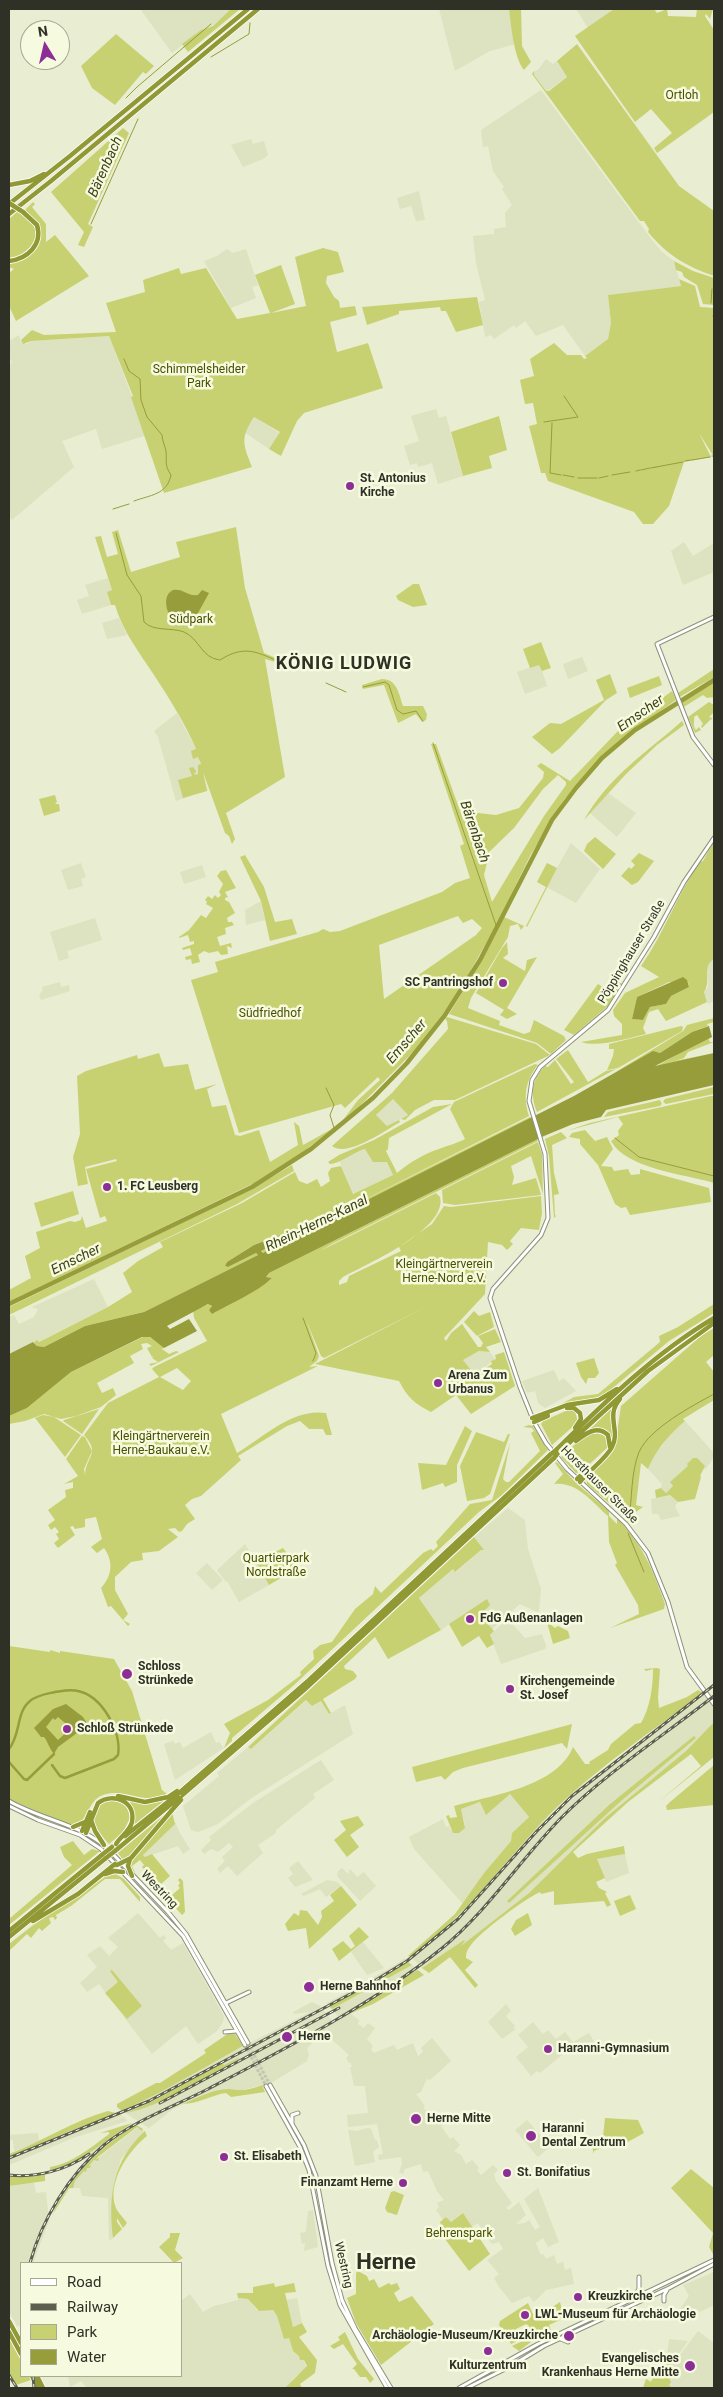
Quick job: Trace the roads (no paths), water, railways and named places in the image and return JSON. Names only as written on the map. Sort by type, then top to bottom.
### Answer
[{"type":"highway","points":[[9,260],[28,254],[38,238],[37,226],[23,213],[9,204],[56,168],[248,9]]},
{"type":"highway","points":[[9,214],[51,182],[258,9]]},
{"type":"highway","points":[[9,184],[30,181],[56,168]]},
{"type":"highway","points":[[9,1937],[114,1847],[204,1778],[304,1690],[558,1450],[667,1350],[714,1318]]},
{"type":"highway","points":[[533,1420],[567,1405],[599,1400],[634,1380],[714,1323]]},
{"type":"highway","points":[[578,1480],[612,1447],[615,1437],[612,1420],[614,1407],[635,1385],[634,1380]]},
{"type":"highway","points":[[533,1420],[567,1407],[578,1411],[580,1422],[558,1450]]},
{"type":"highway","points":[[558,1450],[564,1451],[585,1434],[595,1430],[602,1430],[610,1437],[611,1444],[608,1450],[578,1480]]},
{"type":"highway","points":[[132,1876],[128,1865],[131,1858],[170,1803],[309,1680],[552,1456]]},
{"type":"highway","points":[[73,1827],[82,1825],[89,1819],[93,1806],[106,1796],[120,1796],[145,1802],[170,1803]]},
{"type":"highway","points":[[83,1834],[94,1808],[102,1800],[116,1798],[126,1803],[132,1814],[131,1824],[114,1847]]},
{"type":"highway","points":[[89,1819],[104,1845]]},
{"type":"highway","points":[[9,1931],[105,1856]]},
{"type":"highway","points":[[17,1930],[70,1899],[118,1863],[131,1858]]},
{"type":"highway","points":[[102,1876],[113,1871],[123,1872]]},
{"type":"highway","points":[[9,2321],[20,2341]]},
{"type":"highway","points":[[9,2332],[20,2352]]},
{"type":"main road","points":[[714,617],[657,644],[676,697],[695,741],[714,765]]},
{"type":"main road","name":"Pöppinghauser Straße","points":[[544,1231],[549,1212],[545,1154],[529,1092],[537,1071],[608,1010],[654,937],[684,882],[714,838]]},
{"type":"main road","name":"Horsthauser Straße","points":[[544,1231],[490,1296],[520,1387],[533,1420],[556,1455],[578,1480],[626,1524],[648,1553],[668,1602],[687,1667],[714,1704]]},
{"type":"main road","name":"Westring","points":[[9,1801],[31,1812],[73,1827],[83,1834],[98,1846],[118,1863],[132,1876],[182,1929],[226,2003],[247,2044],[237,2031],[183,1936],[123,1872],[118,1863],[104,1845],[83,1834],[38,1820],[9,1806]]},
{"type":"main road","points":[[226,2003],[249,1992]]},
{"type":"main road","points":[[225,2032],[237,2031]]},
{"type":"main road","name":"Westring","points":[[387,2388],[348,2323],[338,2300],[328,2266],[310,2172],[300,2147],[268,2086],[307,2152],[316,2176],[332,2267],[342,2300],[355,2328],[391,2388]]},
{"type":"main road","points":[[292,2124],[292,2115],[298,2113]]},
{"type":"main road","points":[[467,2388],[558,2340],[669,2288],[714,2262]]},
{"type":"main road","points":[[459,2388],[566,2331],[714,2262]]},
{"type":"main road","points":[[631,2300],[639,2290],[639,2278]]},
{"type":"main road","points":[[664,2300],[664,2295],[669,2288]]},
{"type":"main road","points":[[558,2340],[568,2342]]},
{"type":"water","points":[[173,590],[180,590],[194,595],[198,595],[202,590],[209,593],[198,613],[187,621],[168,612],[166,599]]},
{"type":"water","points":[[683,977],[687,980],[689,987],[671,996],[666,1004],[650,1007],[643,1020],[632,1019],[637,997]]},
{"type":"water","points":[[709,1026],[712,1037],[655,1066],[714,1053],[714,1085],[606,1110],[601,1117],[573,1124],[544,1136],[269,1273],[266,1277],[272,1278],[266,1283],[212,1314],[209,1310],[212,1306],[208,1304],[167,1326],[170,1329],[189,1319],[197,1331],[164,1348],[150,1337],[142,1337],[71,1372],[27,1408],[9,1416],[9,1354],[33,1342],[37,1346],[44,1347],[85,1326],[144,1312],[258,1255],[256,1253],[228,1267],[225,1266],[227,1262],[254,1245],[288,1232],[292,1233],[261,1251],[263,1253],[574,1096],[653,1051],[660,1053],[692,1032]]},
{"type":"water","points":[[66,1704],[83,1717],[88,1725],[58,1747],[54,1754],[45,1738],[41,1737],[34,1728],[53,1709]],"holes":[[[58,1717],[71,1728],[58,1740],[46,1727],[53,1718],[55,1720]]]},
{"type":"waterway","name":"Bärenbach","points":[[211,57],[249,34],[250,23]]},
{"type":"waterway","points":[[126,98],[211,24]]},
{"type":"waterway","name":"Bärenbach","points":[[91,224],[138,119]]},
{"type":"waterway","points":[[711,303],[712,289]]},
{"type":"waterway","name":"Bärenbach","points":[[124,359],[129,371],[140,379],[141,400],[147,417],[162,435],[167,466],[171,475],[169,482],[162,490],[134,501]]},
{"type":"waterway","points":[[544,422],[578,417],[564,396]]},
{"type":"waterway","points":[[552,423],[550,473],[561,475]]},
{"type":"waterway","points":[[692,460],[710,457]]},
{"type":"waterway","points":[[685,461],[691,460]]},
{"type":"waterway","points":[[656,467],[683,462]]},
{"type":"waterway","points":[[651,468],[656,467]]},
{"type":"waterway","points":[[641,470],[650,468]]},
{"type":"waterway","points":[[636,471],[640,470]]},
{"type":"waterway","points":[[612,475],[630,472]]},
{"type":"waterway","points":[[563,475],[574,477]]},
{"type":"waterway","points":[[599,478],[608,476]]},
{"type":"waterway","points":[[578,478],[597,478]]},
{"type":"waterway","name":"Bärenbach","points":[[113,509],[129,504]]},
{"type":"waterway","name":"Bärenbach","points":[[116,533],[127,575],[141,596],[144,622],[153,627],[184,632],[214,659],[220,660],[230,655],[247,651],[255,652],[289,666]]},
{"type":"waterway","name":"Emscher","points":[[9,1304],[252,1187],[311,1149],[373,1098],[407,1063],[445,1015],[480,960],[552,820],[576,788],[602,758],[635,730],[714,680]]},
{"type":"waterway","name":"Bärenbach","points":[[363,687],[385,682],[389,685],[397,710],[403,714],[416,711],[423,721]]},
{"type":"waterway","name":"Bärenbach","points":[[326,683],[346,692]]},
{"type":"waterway","name":"Bärenbach","points":[[433,743],[497,928]]},
{"type":"waterway","points":[[326,1088],[334,1105],[330,1115],[335,1131]]},
{"type":"waterway","points":[[615,1138],[639,1157],[714,1176]]},
{"type":"waterway","points":[[303,1318],[316,1353],[313,1361]]},
{"type":"waterway","points":[[629,1520],[634,1468],[644,1443],[672,1418],[714,1394]]},
{"type":"waterway","points":[[628,1533],[644,1572]]},
{"type":"waterway","points":[[9,1749],[13,1743],[22,1711],[33,1699],[45,1694],[66,1690],[75,1690],[87,1694],[102,1707],[108,1716],[117,1736],[118,1755],[114,1759],[65,1778],[60,1776],[52,1765]]},
{"type":"waterway","points":[[9,1762],[27,1780],[54,1754]]},
{"type":"tunnel","points":[[248,2043],[270,2085]]},
{"type":"tunnel","points":[[245,2045],[266,2086]]},
{"type":"railway","points":[[9,2158],[149,2101],[371,1983],[407,1961],[458,1919],[537,1831],[572,1796],[714,1685]]},
{"type":"railway","points":[[30,2262],[49,2214],[58,2199],[79,2170],[104,2145],[141,2121],[208,2089],[328,2025],[415,1969],[441,1949],[473,1919],[546,1834],[579,1801],[616,1770],[714,1696]]},
{"type":"railway","points":[[160,2103],[339,2008]]},
{"type":"railway","points":[[9,2175],[20,2176],[51,2172],[80,2160],[89,2154]]},
{"type":"railway","points":[[9,2375],[17,2388]]},
{"type":"railway","points":[[33,2377],[34,2388]]},
{"type":"place","name":"St. Antonius Kirche","points":[[350,486]]},
{"type":"place","name":"SC Pantringshof","points":[[503,983]]},
{"type":"place","name":"1. FC Leusberg","points":[[107,1187]]},
{"type":"place","name":"Arena Zum Urbanus","points":[[438,1383]]},
{"type":"place","name":"FdG Außenanlagen","points":[[470,1619]]},
{"type":"place","name":"Schloss Strünkede","points":[[127,1674]]},
{"type":"place","name":"Kirchengemeinde St. Josef","points":[[510,1689]]},
{"type":"place","name":"Schloß Strünkede","points":[[67,1729]]},
{"type":"place","name":"Herne Bahnhof","points":[[309,1987]]},
{"type":"place","name":"Herne","points":[[287,2037]]},
{"type":"place","name":"Haranni-Gymnasium","points":[[548,2049]]},
{"type":"place","name":"Herne Mitte","points":[[416,2119]]},
{"type":"place","name":"Haranni Dental Zentrum","points":[[531,2136]]},
{"type":"place","name":"St. Elisabeth","points":[[224,2157]]},
{"type":"place","name":"St. Bonifatius","points":[[507,2173]]},
{"type":"place","name":"Finanzamt Herne","points":[[403,2183]]},
{"type":"place","name":"Kreuzkirche","points":[[578,2297]]},
{"type":"place","name":"LWL-Museum für Archäologie","points":[[525,2315]]},
{"type":"place","name":"Archäologie-Museum/Kreuzkirche","points":[[569,2336]]},
{"type":"place","name":"Kulturzentrum","points":[[488,2351]]},
{"type":"place","name":"Evangelisches Krankenhaus Herne Mitte","points":[[690,2366]]},
{"type":"district","name":"KÖNIG LUDWIG","points":[[344,664]]},
{"type":"district","name":"Herne","points":[[386,2263]]},
{"type":"park label","name":"Ortloh","points":[[682,96]]},
{"type":"park label","name":"Schimmelsheider Park","points":[[199,377]]},
{"type":"park label","name":"Südpark","points":[[191,620]]},
{"type":"park label","name":"Südfriedhof","points":[[270,1014]]},
{"type":"park label","name":"Kleingärtnerverein Herne-Nord e.V.","points":[[444,1272]]},
{"type":"park label","name":"Kleingärtnerverein Herne-Baukau e.V.","points":[[161,1444]]},
{"type":"park label","name":"Quartierpark Nordstraße","points":[[276,1566]]},
{"type":"park label","name":"Behrenspark","points":[[459,2234]]},
{"type":"water label","name":"Rhein-Herne-Kanal","points":[[317,1224]]}]
